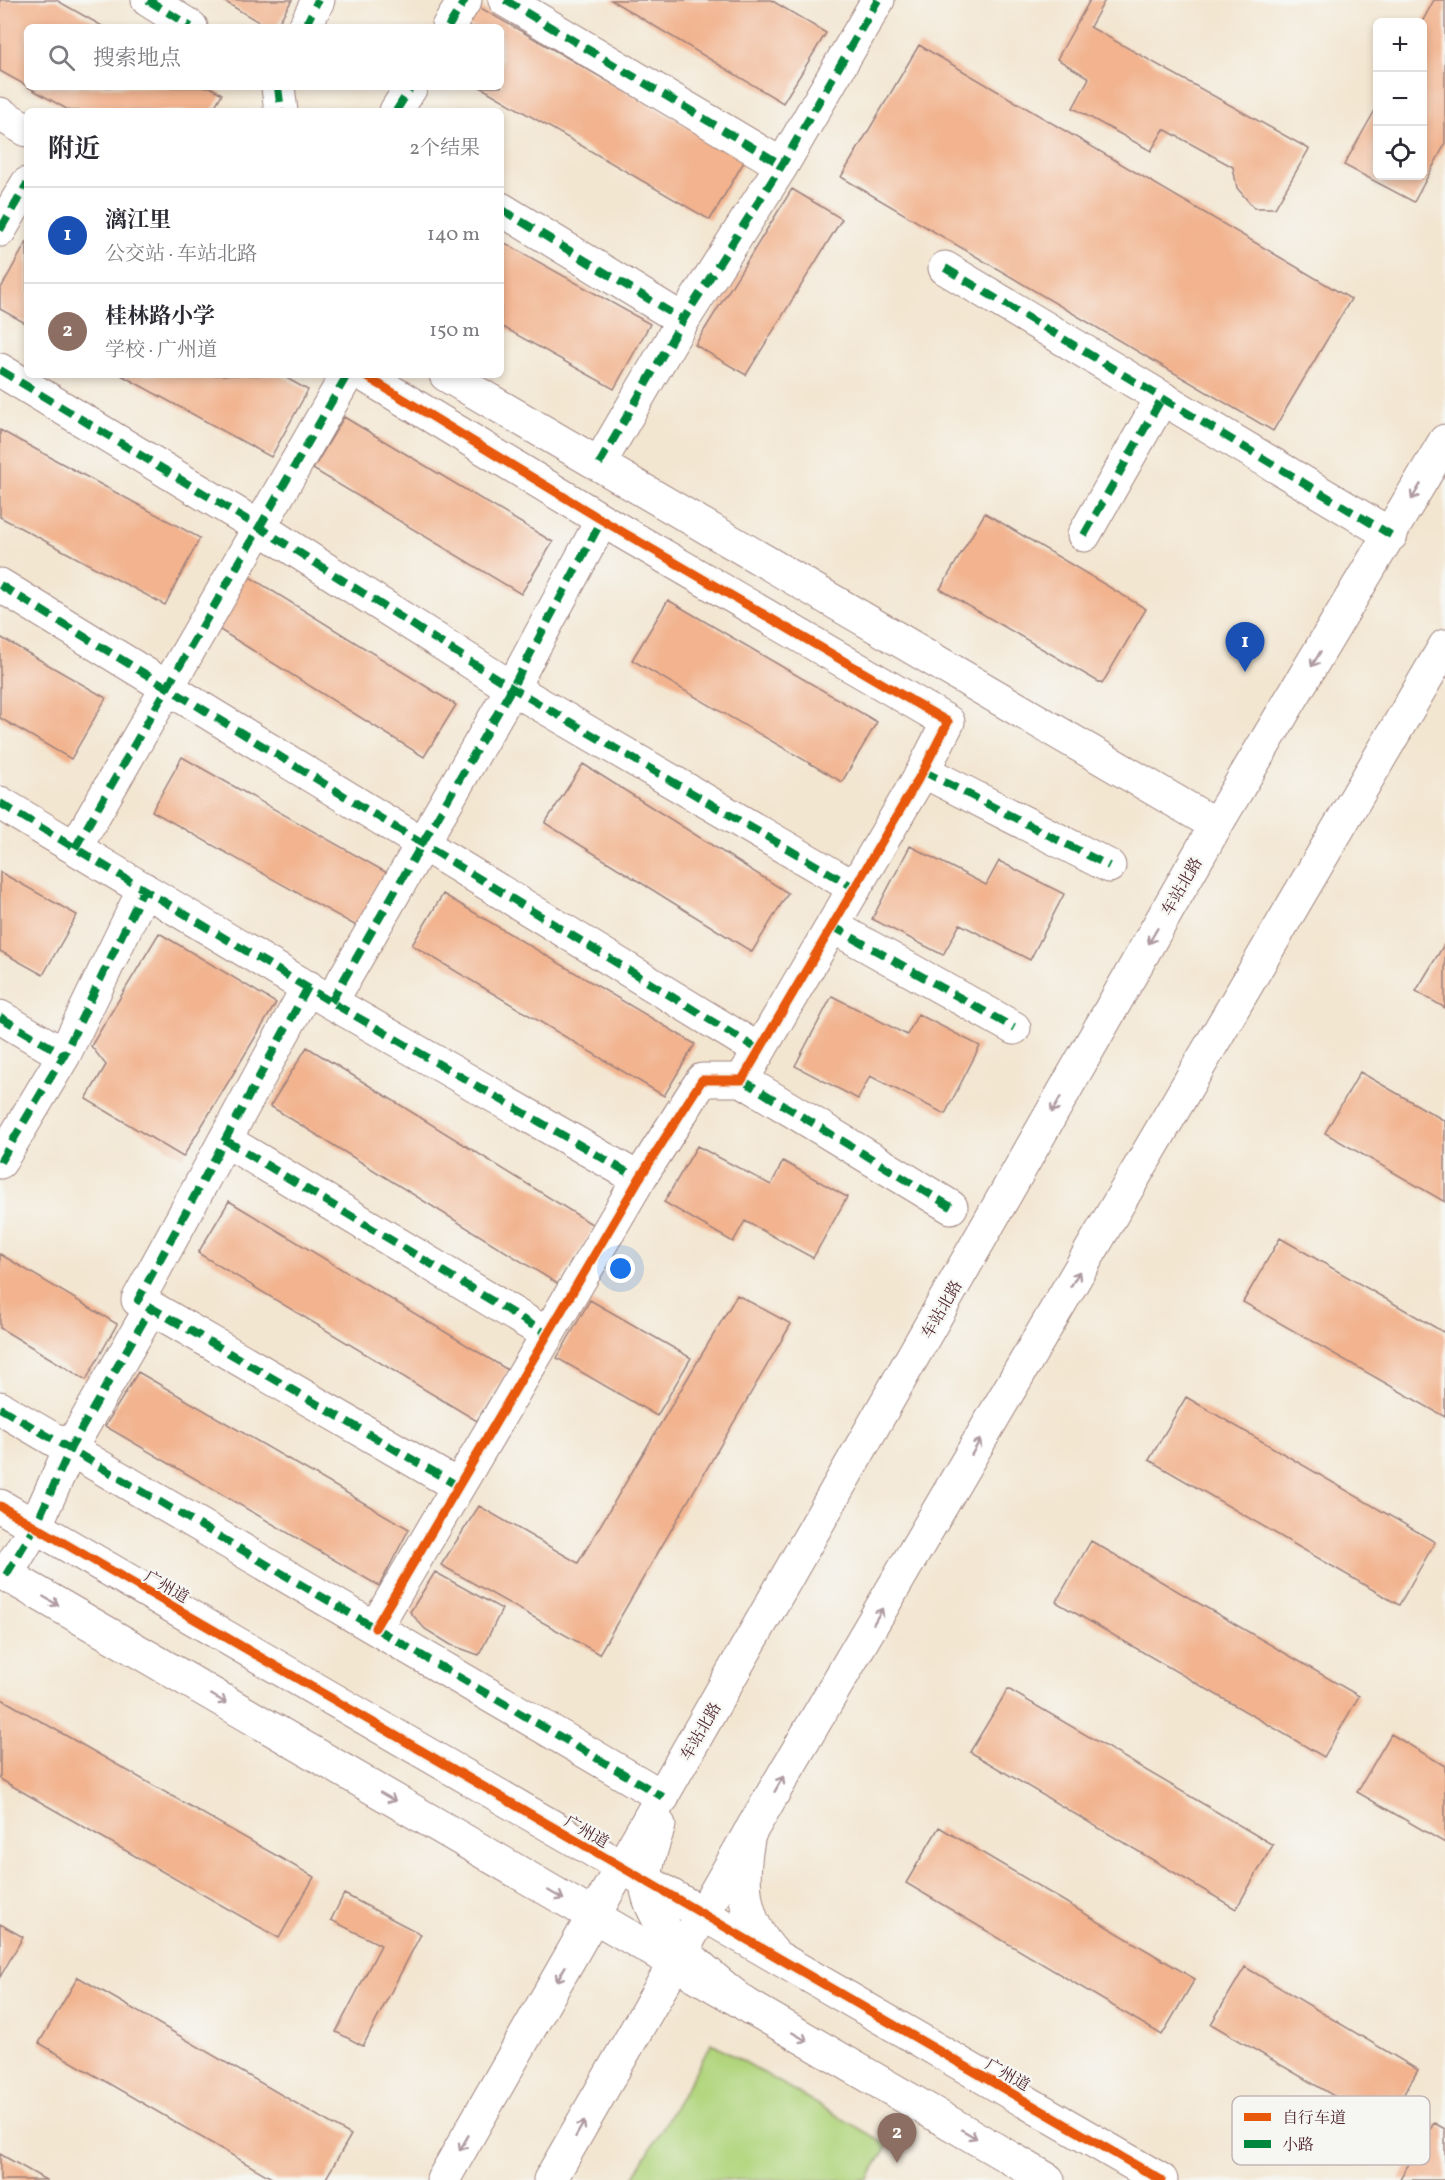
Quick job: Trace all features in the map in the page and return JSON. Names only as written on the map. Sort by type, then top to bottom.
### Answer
[{"type":"street","points":[[148,0],[186,24]]},
{"type":"street","points":[[306,24],[318,0]]},
{"type":"street","points":[[450,24],[465,0]]},
{"type":"street","points":[[505,0],[782,165]]},
{"type":"street","points":[[599,464],[683,320],[782,165],[875,1]]},
{"type":"street","points":[[278,90],[281,108]]},
{"type":"street","points":[[398,108],[409,90]]},
{"type":"street","points":[[0,114],[24,128]]},
{"type":"street","points":[[0,230],[24,189]]},
{"type":"street","points":[[504,211],[683,320]]},
{"type":"street","points":[[945,268],[1390,535]]},
{"type":"street","points":[[0,370],[259,527],[512,688],[855,888]]},
{"type":"street","points":[[75,848],[345,378]]},
{"type":"street","points":[[369,378],[602,520],[948,722],[923,771],[742,1080]]},
{"type":"street","points":[[451,378],[1216,825]]},
{"type":"street","points":[[1084,535],[1162,398]]},
{"type":"street","name":"车站北路","points":[[634,1875],[657,1830],[668,1787],[1216,825],[1445,441]]},
{"type":"street","points":[[458,1486],[138,1300],[225,1140],[423,842],[512,688],[602,520]]},
{"type":"street","points":[[0,585],[423,842],[759,1050]]},
{"type":"street","points":[[550,2180],[749,1834],[1445,646]]},
{"type":"street","points":[[923,771],[1108,866]]},
{"type":"street","points":[[0,803],[320,995],[639,1179]]},
{"type":"street","points":[[0,1162],[64,1055],[144,889]]},
{"type":"street","points":[[832,926],[1014,1028]]},
{"type":"street","points":[[0,1017],[64,1055]]},
{"type":"street","points":[[375,1628],[639,1179],[702,1080],[742,1080],[951,1206]]},
{"type":"street","points":[[225,1140],[547,1334]]},
{"type":"street","points":[[151,1308],[71,1447],[35,1527],[3,1573],[594,1917],[679,1957],[750,2008],[1048,2180]]},
{"type":"street","points":[[0,1408],[71,1447],[375,1628],[668,1787]]},
{"type":"street","name":"广州道","points":[[0,1506],[1161,2180]]},
{"type":"street","points":[[749,1834],[743,1863],[743,1885],[747,1908],[762,1941],[779,1959]]},
{"type":"street","points":[[443,2180],[594,1917],[634,1875],[679,1957]]},
{"type":"green space","points":[[712,2043],[888,2145],[867,2180],[632,2180]]},
{"type":"building","points":[[0,0],[56,0],[99,24],[24,24],[24,84],[0,71]]},
{"type":"building","points":[[222,0],[292,0],[278,24],[262,24]]},
{"type":"building","points":[[611,0],[771,0],[826,33],[783,103]]},
{"type":"building","points":[[1090,0],[1105,0],[1090,27],[1309,149],[1275,208],[1254,208],[1237,188],[1233,167],[1164,129],[1151,151],[1073,108],[1089,78],[1057,59]]},
{"type":"building","points":[[1434,0],[1445,0],[1445,144],[1427,178],[1427,18],[1424,18]]},
{"type":"building","points":[[472,3],[745,160],[710,220],[485,90],[504,90],[504,24],[461,24]]},
{"type":"building","points":[[919,45],[1351,299],[1273,431],[841,177]]},
{"type":"building","points":[[33,90],[215,90],[222,94],[214,108],[65,108]]},
{"type":"building","points":[[1373,114],[1373,180],[1426,180],[1414,202],[1344,165]]},
{"type":"building","points":[[792,189],[842,219],[746,375],[695,345]]},
{"type":"building","points":[[504,243],[650,324],[614,389],[504,328]]},
{"type":"building","points":[[24,246],[24,322],[0,309],[0,290]]},
{"type":"building","points":[[126,378],[286,378],[308,390],[271,457]]},
{"type":"building","points":[[344,417],[553,542],[521,594],[313,469]]},
{"type":"building","points":[[0,430],[200,538],[165,605],[0,517]]},
{"type":"building","points":[[985,513],[1146,609],[1102,684],[940,589]]},
{"type":"building","points":[[245,574],[456,705],[424,757],[212,625]]},
{"type":"building","points":[[668,600],[877,722],[842,782],[632,660]]},
{"type":"building","points":[[0,637],[106,698],[71,759],[0,718]]},
{"type":"building","points":[[182,757],[389,874],[358,927],[152,811]]},
{"type":"building","points":[[583,764],[788,893],[752,952],[545,823]]},
{"type":"building","points":[[910,846],[986,885],[999,861],[1064,894],[1030,960],[960,924],[943,955],[872,919]]},
{"type":"building","points":[[0,872],[77,915],[43,975],[0,951]]},
{"type":"building","points":[[443,894],[695,1044],[664,1096],[412,945]]},
{"type":"building","points":[[159,933],[276,1003],[183,1157],[86,1099],[106,1065],[91,1046]]},
{"type":"building","points":[[1445,943],[1445,1008],[1416,991]]},
{"type":"building","points":[[832,996],[907,1035],[918,1014],[980,1046],[945,1114],[870,1076],[858,1099],[795,1066]]},
{"type":"building","points":[[307,1047],[595,1226],[558,1284],[270,1106]]},
{"type":"building","points":[[1360,1072],[1445,1121],[1445,1202],[1325,1133]]},
{"type":"building","points":[[697,1146],[771,1185],[783,1161],[847,1197],[813,1258],[745,1221],[733,1242],[664,1202]]},
{"type":"building","points":[[229,1201],[508,1370],[477,1421],[198,1253]]},
{"type":"building","points":[[1280,1238],[1445,1333],[1445,1417],[1243,1302]]},
{"type":"building","points":[[0,1254],[117,1324],[86,1380],[0,1328]]},
{"type":"building","points":[[737,1295],[791,1324],[599,1654],[441,1565],[479,1506],[578,1563]]},
{"type":"building","points":[[590,1300],[691,1358],[657,1416],[557,1358]]},
{"type":"building","points":[[138,1372],[409,1529],[379,1586],[105,1426]]},
{"type":"building","points":[[1186,1397],[1435,1542],[1399,1605],[1149,1460]]},
{"type":"building","points":[[1091,1541],[1359,1696],[1324,1757],[1056,1602]]},
{"type":"building","points":[[435,1572],[502,1609],[479,1655],[451,1645],[425,1629],[410,1612]]},
{"type":"building","points":[[1008,1689],[1273,1845],[1236,1909],[970,1752]]},
{"type":"building","points":[[0,1698],[314,1877],[279,1938],[0,1779]]},
{"type":"building","points":[[1391,1734],[1445,1766],[1445,1843],[1357,1792]]},
{"type":"building","points":[[939,1827],[1195,1979],[1162,2035],[906,1883]]},
{"type":"building","points":[[344,1894],[421,1934],[363,2046],[336,2032],[381,1945],[331,1920]]},
{"type":"building","points":[[0,1924],[23,1937],[0,1977]]},
{"type":"building","points":[[1245,1967],[1418,2070],[1403,2096],[1334,2096],[1211,2024]]},
{"type":"building","points":[[78,1977],[351,2135],[325,2180],[275,2180],[39,2043]]},
{"type":"building","points":[[1434,2123],[1445,2129],[1445,2180],[1399,2180],[1408,2165],[1430,2165],[1430,2130]]},
{"type":"building","points":[[0,2154],[46,2180],[0,2180]]},
{"type":"marked path","points":[[148,0],[186,24]]},
{"type":"marked path","points":[[306,24],[318,0]]},
{"type":"marked path","points":[[450,24],[465,0]]},
{"type":"marked path","points":[[505,0],[782,165]]},
{"type":"marked path","points":[[599,464],[683,320],[782,165],[878,0]]},
{"type":"marked path","points":[[278,90],[281,108]]},
{"type":"marked path","points":[[398,108],[409,90]]},
{"type":"marked path","points":[[0,230],[24,189]]},
{"type":"marked path","points":[[504,211],[683,320]]},
{"type":"marked path","points":[[945,268],[1391,535]]},
{"type":"marked path","points":[[0,370],[259,527],[512,688],[855,888]]},
{"type":"marked path","points":[[75,848],[345,378]]},
{"type":"marked path","points":[[1084,535],[1162,398]]},
{"type":"marked path","points":[[331,1002],[512,688],[602,520]]},
{"type":"marked path","points":[[0,585],[759,1050]]},
{"type":"marked path","points":[[923,771],[1109,866]]},
{"type":"marked path","points":[[0,803],[331,1002],[639,1179]]},
{"type":"marked path","points":[[0,1162],[64,1055],[144,889]]},
{"type":"marked path","points":[[832,926],[1014,1028]]},
{"type":"marked path","points":[[308,987],[138,1300],[458,1486]]},
{"type":"marked path","points":[[0,1017],[64,1055]]},
{"type":"marked path","points":[[742,1080],[951,1207]]},
{"type":"marked path","points":[[225,1140],[547,1334]]},
{"type":"marked path","points":[[6,1575],[35,1527],[71,1447],[151,1308]]},
{"type":"marked path","points":[[0,1408],[663,1797]]},
{"type":"cycle path","points":[[369,378],[602,520],[948,722],[923,771],[742,1080],[702,1080],[639,1179],[375,1628]]},
{"type":"cycle path","points":[[0,1506],[1161,2180]]},
{"type":"place","name":"漓江里","points":[[1245,672]]},
{"type":"place","name":"桂林路小学","points":[[897,2163]]}]
